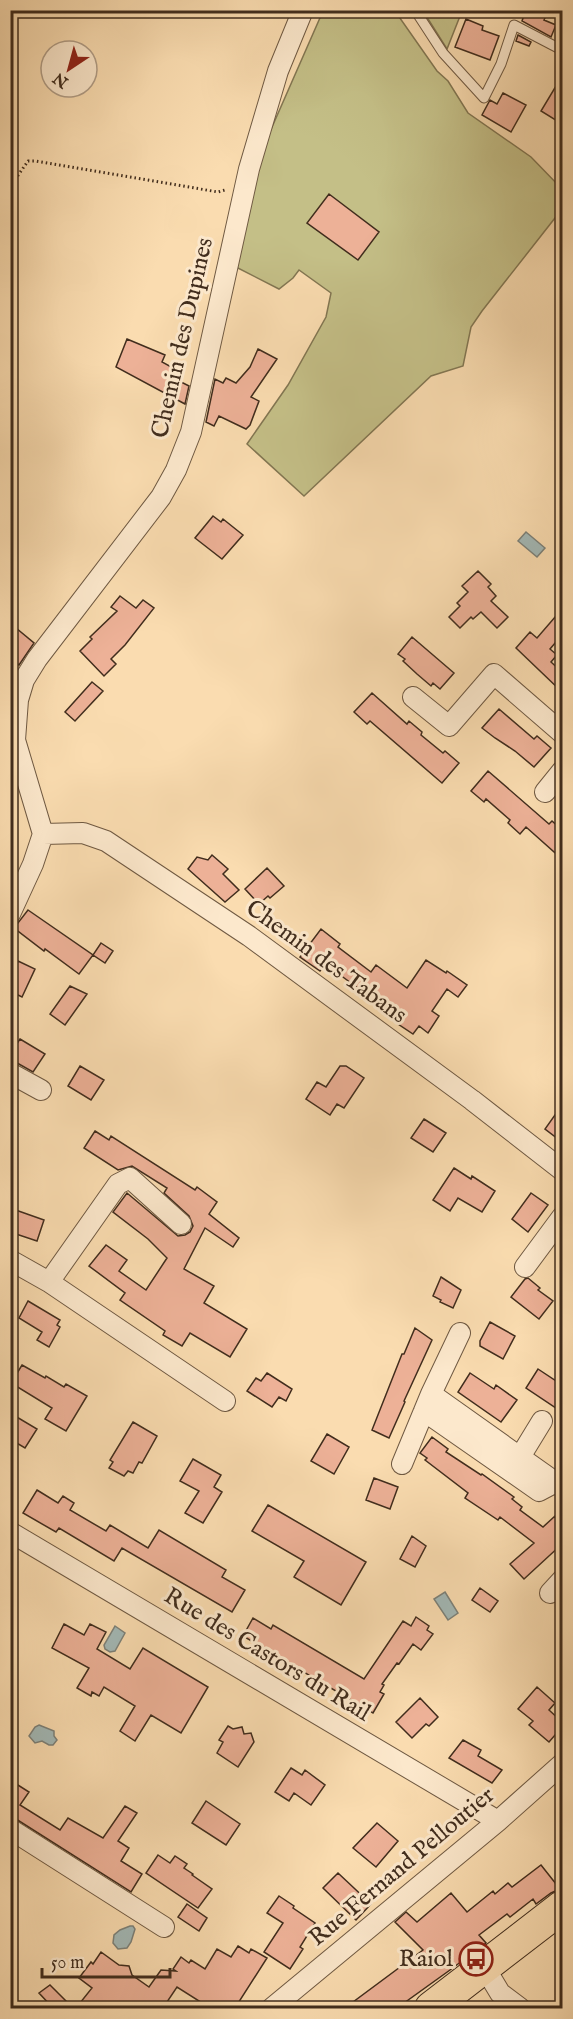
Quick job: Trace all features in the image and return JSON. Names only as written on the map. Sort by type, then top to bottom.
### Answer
[{"type":"main road","points":[[431,2008],[562,1907]]},
{"type":"street","name":"Chemin des Dupines","points":[[43,834],[13,741],[18,700],[24,680],[37,659],[161,497],[176,470],[191,432],[249,169],[278,71],[303,10]]},
{"type":"street","points":[[413,697],[449,726],[494,674],[562,733]]},
{"type":"street","points":[[545,792],[562,771]]},
{"type":"street","name":"Chemin des Tabans","points":[[43,834],[83,833],[106,841],[249,936],[472,1100],[562,1170]]},
{"type":"street","points":[[10,914],[33,864],[43,834]]},
{"type":"street","points":[[10,1073],[41,1090]]},
{"type":"street","points":[[49,1282],[118,1184],[130,1178],[181,1224]]},
{"type":"street","points":[[525,1267],[562,1217]]},
{"type":"street","points":[[10,1260],[49,1282],[225,1401]]},
{"type":"street","points":[[402,1464],[427,1403],[460,1333]]},
{"type":"street","points":[[427,1403],[520,1457],[559,1485]]},
{"type":"street","points":[[427,1403],[540,1491],[559,1485]]},
{"type":"street","points":[[520,1457],[542,1421]]},
{"type":"street","name":"Rue des Castors du Rail","points":[[10,1533],[498,1821]]},
{"type":"street","name":"Rue Fernand Pelloutier","points":[[272,2008],[498,1821],[562,1764]]},
{"type":"street","points":[[10,1829],[164,1927]]},
{"type":"street","points":[[485,1968],[500,1993],[520,2008]]},
{"type":"lane","points":[[415,10],[443,53],[484,98],[501,64],[514,26],[562,50]]},
{"type":"path","points":[[10,187],[28,161],[218,192],[224,191],[227,187]]},
{"type":"shaded area","points":[[323,11],[395,11],[437,71],[448,81],[468,113],[531,157],[562,189],[562,225],[555,218],[482,311],[471,327],[463,366],[431,376],[304,496],[247,444],[288,385],[326,317],[331,293],[299,270],[279,289],[234,266],[258,159]]},
{"type":"shaded area","points":[[423,11],[462,11],[447,49]]},
{"type":"water","points":[[526,532],[545,548],[537,557],[518,541]]},
{"type":"water","points":[[445,1592],[458,1613],[448,1620],[434,1599]]},
{"type":"water","points":[[115,1626],[125,1633],[115,1651],[110,1652],[105,1649],[104,1645]]},
{"type":"water","points":[[39,1725],[54,1731],[57,1740],[53,1745],[42,1741],[35,1743],[29,1736]]},
{"type":"water","points":[[130,1926],[135,1929],[131,1942],[127,1948],[118,1949],[113,1943],[114,1935]]},
{"type":"building","points":[[526,10],[546,16],[544,20],[556,25],[551,37],[522,21]]},
{"type":"building","points":[[466,19],[483,26],[482,30],[499,36],[490,60],[455,47]]},
{"type":"building","points":[[518,35],[531,42],[529,46],[516,41]]},
{"type":"building","points":[[562,76],[562,124],[541,111]]},
{"type":"building","points":[[503,93],[526,105],[511,132],[482,115],[490,100],[497,104]]},
{"type":"building","points":[[329,194],[379,232],[358,260],[307,223]]},
{"type":"building","points":[[127,339],[165,355],[162,362],[175,369],[171,377],[189,386],[185,404],[116,367]]},
{"type":"building","points":[[258,349],[277,359],[251,397],[259,401],[250,425],[246,429],[219,416],[214,426],[206,422],[215,379],[223,383],[226,378],[236,383],[250,367]]},
{"type":"building","points":[[213,516],[221,522],[223,519],[243,535],[222,559],[195,538]]},
{"type":"building","points":[[478,571],[491,584],[488,587],[496,596],[491,601],[508,617],[497,628],[481,612],[473,619],[471,617],[460,628],[449,617],[460,606],[457,603],[468,592],[462,586]]},
{"type":"building","points":[[120,596],[136,608],[143,600],[154,608],[111,659],[116,664],[104,676],[80,651],[92,639],[90,637],[117,611],[111,607]]},
{"type":"building","points":[[562,609],[562,635],[550,649],[557,655],[551,662],[562,672],[562,692],[516,648],[530,632],[537,638]]},
{"type":"building","points":[[10,623],[34,643],[19,665],[10,657]]},
{"type":"building","points":[[412,637],[454,673],[440,689],[433,683],[431,686],[398,654]]},
{"type":"building","points":[[92,682],[103,691],[75,721],[65,712]]},
{"type":"building","points":[[372,693],[407,724],[409,721],[422,732],[421,735],[443,753],[445,751],[459,763],[442,783],[370,721],[367,724],[354,712]]},
{"type":"building","points":[[499,709],[534,739],[537,736],[551,748],[534,767],[482,728]]},
{"type":"building","points":[[488,771],[549,824],[552,821],[562,830],[562,859],[526,827],[520,834],[508,823],[510,820],[486,799],[484,802],[471,791]]},
{"type":"building","points":[[212,855],[228,869],[223,874],[239,890],[225,902],[188,869],[197,857],[208,860]]},
{"type":"building","points":[[267,868],[284,886],[259,904],[245,889]]},
{"type":"building","points":[[28,910],[93,955],[79,974],[14,928]]},
{"type":"building","points":[[321,929],[340,944],[338,947],[371,972],[376,965],[407,988],[426,960],[467,985],[458,997],[447,989],[432,1011],[439,1016],[428,1033],[419,1026],[413,1034],[398,1024],[403,1016],[375,996],[373,999],[325,964],[320,971],[300,957]]},
{"type":"building","points":[[101,943],[113,951],[105,963],[93,955]]},
{"type":"building","points":[[18,961],[35,969],[22,997],[10,991],[10,977]]},
{"type":"building","points":[[70,986],[87,994],[65,1025],[50,1014]]},
{"type":"building","points":[[20,1039],[45,1054],[33,1072],[10,1059],[10,1054]]},
{"type":"building","points":[[80,1066],[104,1080],[91,1100],[68,1086]]},
{"type":"building","points":[[340,1066],[346,1066],[364,1078],[344,1108],[337,1104],[330,1115],[306,1099],[317,1082],[326,1087]]},
{"type":"building","points":[[562,1105],[562,1142],[545,1129]]},
{"type":"building","points":[[424,1119],[446,1133],[433,1152],[411,1138]]},
{"type":"building","points":[[95,1131],[109,1140],[111,1136],[195,1190],[197,1187],[217,1202],[209,1214],[239,1238],[233,1247],[205,1228],[184,1269],[214,1286],[204,1303],[247,1329],[230,1357],[190,1333],[182,1346],[163,1335],[165,1331],[120,1300],[125,1293],[89,1266],[106,1245],[127,1260],[119,1271],[146,1290],[167,1258],[148,1239],[113,1212],[127,1193],[178,1236],[190,1232],[193,1226],[189,1216],[164,1193],[167,1188],[132,1166],[118,1170],[84,1148]]},
{"type":"building","points":[[454,1168],[471,1179],[472,1176],[495,1191],[482,1212],[458,1198],[450,1211],[433,1200]]},
{"type":"building","points":[[531,1193],[548,1205],[528,1232],[512,1219]]},
{"type":"building","points":[[10,1208],[44,1220],[37,1241],[10,1232]]},
{"type":"building","points":[[441,1277],[461,1290],[453,1308],[433,1296]]},
{"type":"building","points":[[528,1278],[540,1288],[538,1290],[553,1301],[539,1319],[511,1297]]},
{"type":"building","points":[[28,1301],[60,1320],[57,1325],[60,1327],[49,1347],[37,1340],[42,1332],[19,1318]]},
{"type":"building","points":[[490,1322],[515,1336],[503,1359],[480,1346],[480,1341]]},
{"type":"building","points":[[415,1328],[432,1340],[389,1438],[372,1430],[402,1354]]},
{"type":"building","points":[[22,1365],[45,1378],[46,1376],[64,1387],[66,1384],[87,1396],[66,1431],[45,1419],[52,1408],[11,1383]]},
{"type":"building","points":[[538,1369],[562,1385],[562,1412],[526,1388]]},
{"type":"building","points":[[267,1373],[292,1389],[286,1401],[279,1397],[272,1407],[247,1391],[256,1378],[261,1381]]},
{"type":"building","points":[[470,1373],[494,1389],[496,1385],[517,1400],[501,1422],[458,1392]]},
{"type":"building","points":[[10,1413],[37,1429],[25,1448],[10,1439]]},
{"type":"building","points":[[133,1422],[157,1436],[142,1463],[139,1462],[133,1473],[128,1471],[124,1476],[109,1468],[113,1462],[110,1460]]},
{"type":"building","points":[[327,1434],[349,1447],[334,1474],[311,1461]]},
{"type":"building","points":[[432,1437],[448,1449],[446,1452],[514,1497],[512,1499],[522,1507],[520,1510],[543,1527],[555,1516],[562,1524],[562,1544],[524,1579],[510,1564],[534,1543],[500,1517],[498,1520],[465,1498],[468,1493],[425,1460],[427,1458],[420,1453]]},
{"type":"building","points":[[193,1459],[221,1475],[214,1487],[222,1492],[203,1523],[185,1513],[199,1491],[180,1481]]},
{"type":"building","points":[[374,1478],[398,1487],[390,1509],[366,1500]]},
{"type":"building","points":[[37,1490],[58,1503],[63,1496],[74,1503],[70,1510],[106,1531],[110,1525],[148,1548],[159,1530],[226,1570],[222,1577],[245,1590],[232,1612],[122,1548],[114,1561],[59,1528],[56,1532],[23,1513]]},
{"type":"building","points":[[268,1505],[366,1562],[341,1605],[294,1577],[304,1561],[252,1531]]},
{"type":"building","points":[[412,1536],[426,1546],[415,1567],[400,1559]]},
{"type":"building","points":[[480,1588],[498,1601],[490,1612],[472,1600]]},
{"type":"building","points":[[416,1617],[429,1626],[427,1630],[433,1634],[421,1650],[413,1644],[399,1664],[397,1663],[382,1684],[384,1685],[380,1692],[384,1694],[373,1713],[243,1636],[253,1618],[271,1629],[273,1625],[364,1679],[403,1621],[411,1626]]},
{"type":"building","points":[[64,1624],[84,1635],[90,1624],[106,1632],[97,1649],[130,1669],[143,1648],[208,1687],[181,1733],[151,1715],[135,1741],[120,1731],[135,1706],[104,1687],[99,1696],[92,1692],[91,1696],[77,1688],[89,1668],[52,1648]]},
{"type":"building","points":[[537,1687],[555,1703],[549,1710],[562,1722],[562,1727],[549,1742],[529,1725],[533,1721],[518,1709]]},
{"type":"building","points":[[420,1698],[438,1717],[429,1726],[426,1724],[412,1738],[396,1722]]},
{"type":"building","points":[[228,1726],[233,1729],[242,1727],[244,1734],[251,1733],[254,1742],[238,1767],[217,1753],[223,1742],[219,1740]]},
{"type":"building","points":[[463,1740],[481,1750],[478,1756],[502,1770],[492,1783],[449,1758]]},
{"type":"building","points":[[291,1768],[302,1775],[305,1770],[325,1785],[311,1805],[294,1793],[289,1801],[275,1792]]},
{"type":"building","points":[[10,1780],[29,1792],[20,1805],[60,1830],[68,1818],[103,1838],[125,1806],[137,1813],[118,1841],[129,1848],[121,1861],[142,1874],[131,1892],[10,1817]]},
{"type":"building","points":[[206,1801],[240,1824],[226,1845],[192,1823]]},
{"type":"building","points":[[377,1823],[398,1841],[376,1867],[353,1848]]},
{"type":"building","points":[[158,1855],[170,1863],[175,1856],[187,1864],[184,1868],[212,1889],[198,1908],[146,1873]]},
{"type":"building","points":[[541,1865],[560,1889],[536,1904],[533,1899],[510,1917],[507,1914],[479,1935],[486,1943],[450,1970],[397,2008],[345,2008],[423,1950],[395,1922],[406,1912],[417,1922],[451,1893],[467,1912],[493,1891],[495,1894],[508,1883],[512,1887]]},
{"type":"building","points":[[338,1873],[371,1904],[356,1920],[323,1888]]},
{"type":"building","points":[[279,1896],[315,1923],[300,1947],[303,1949],[290,1969],[264,1952],[283,1923],[267,1913]]},
{"type":"building","points":[[187,1904],[207,1918],[199,1931],[178,1917]]},
{"type":"building","points":[[238,1946],[249,1953],[251,1949],[267,1958],[235,2008],[210,2008],[177,1987],[163,2008],[76,2008],[92,1988],[79,1978],[101,1952],[119,1965],[129,1966],[132,1975],[149,1987],[161,1970],[176,1971],[173,1969],[181,1957],[205,1969],[217,1949],[231,1957]]},
{"type":"building","points":[[50,1985],[73,2008],[53,2008],[39,1993]]},
{"type":"place","name":"Raiol","points":[[476,1959]]}]
